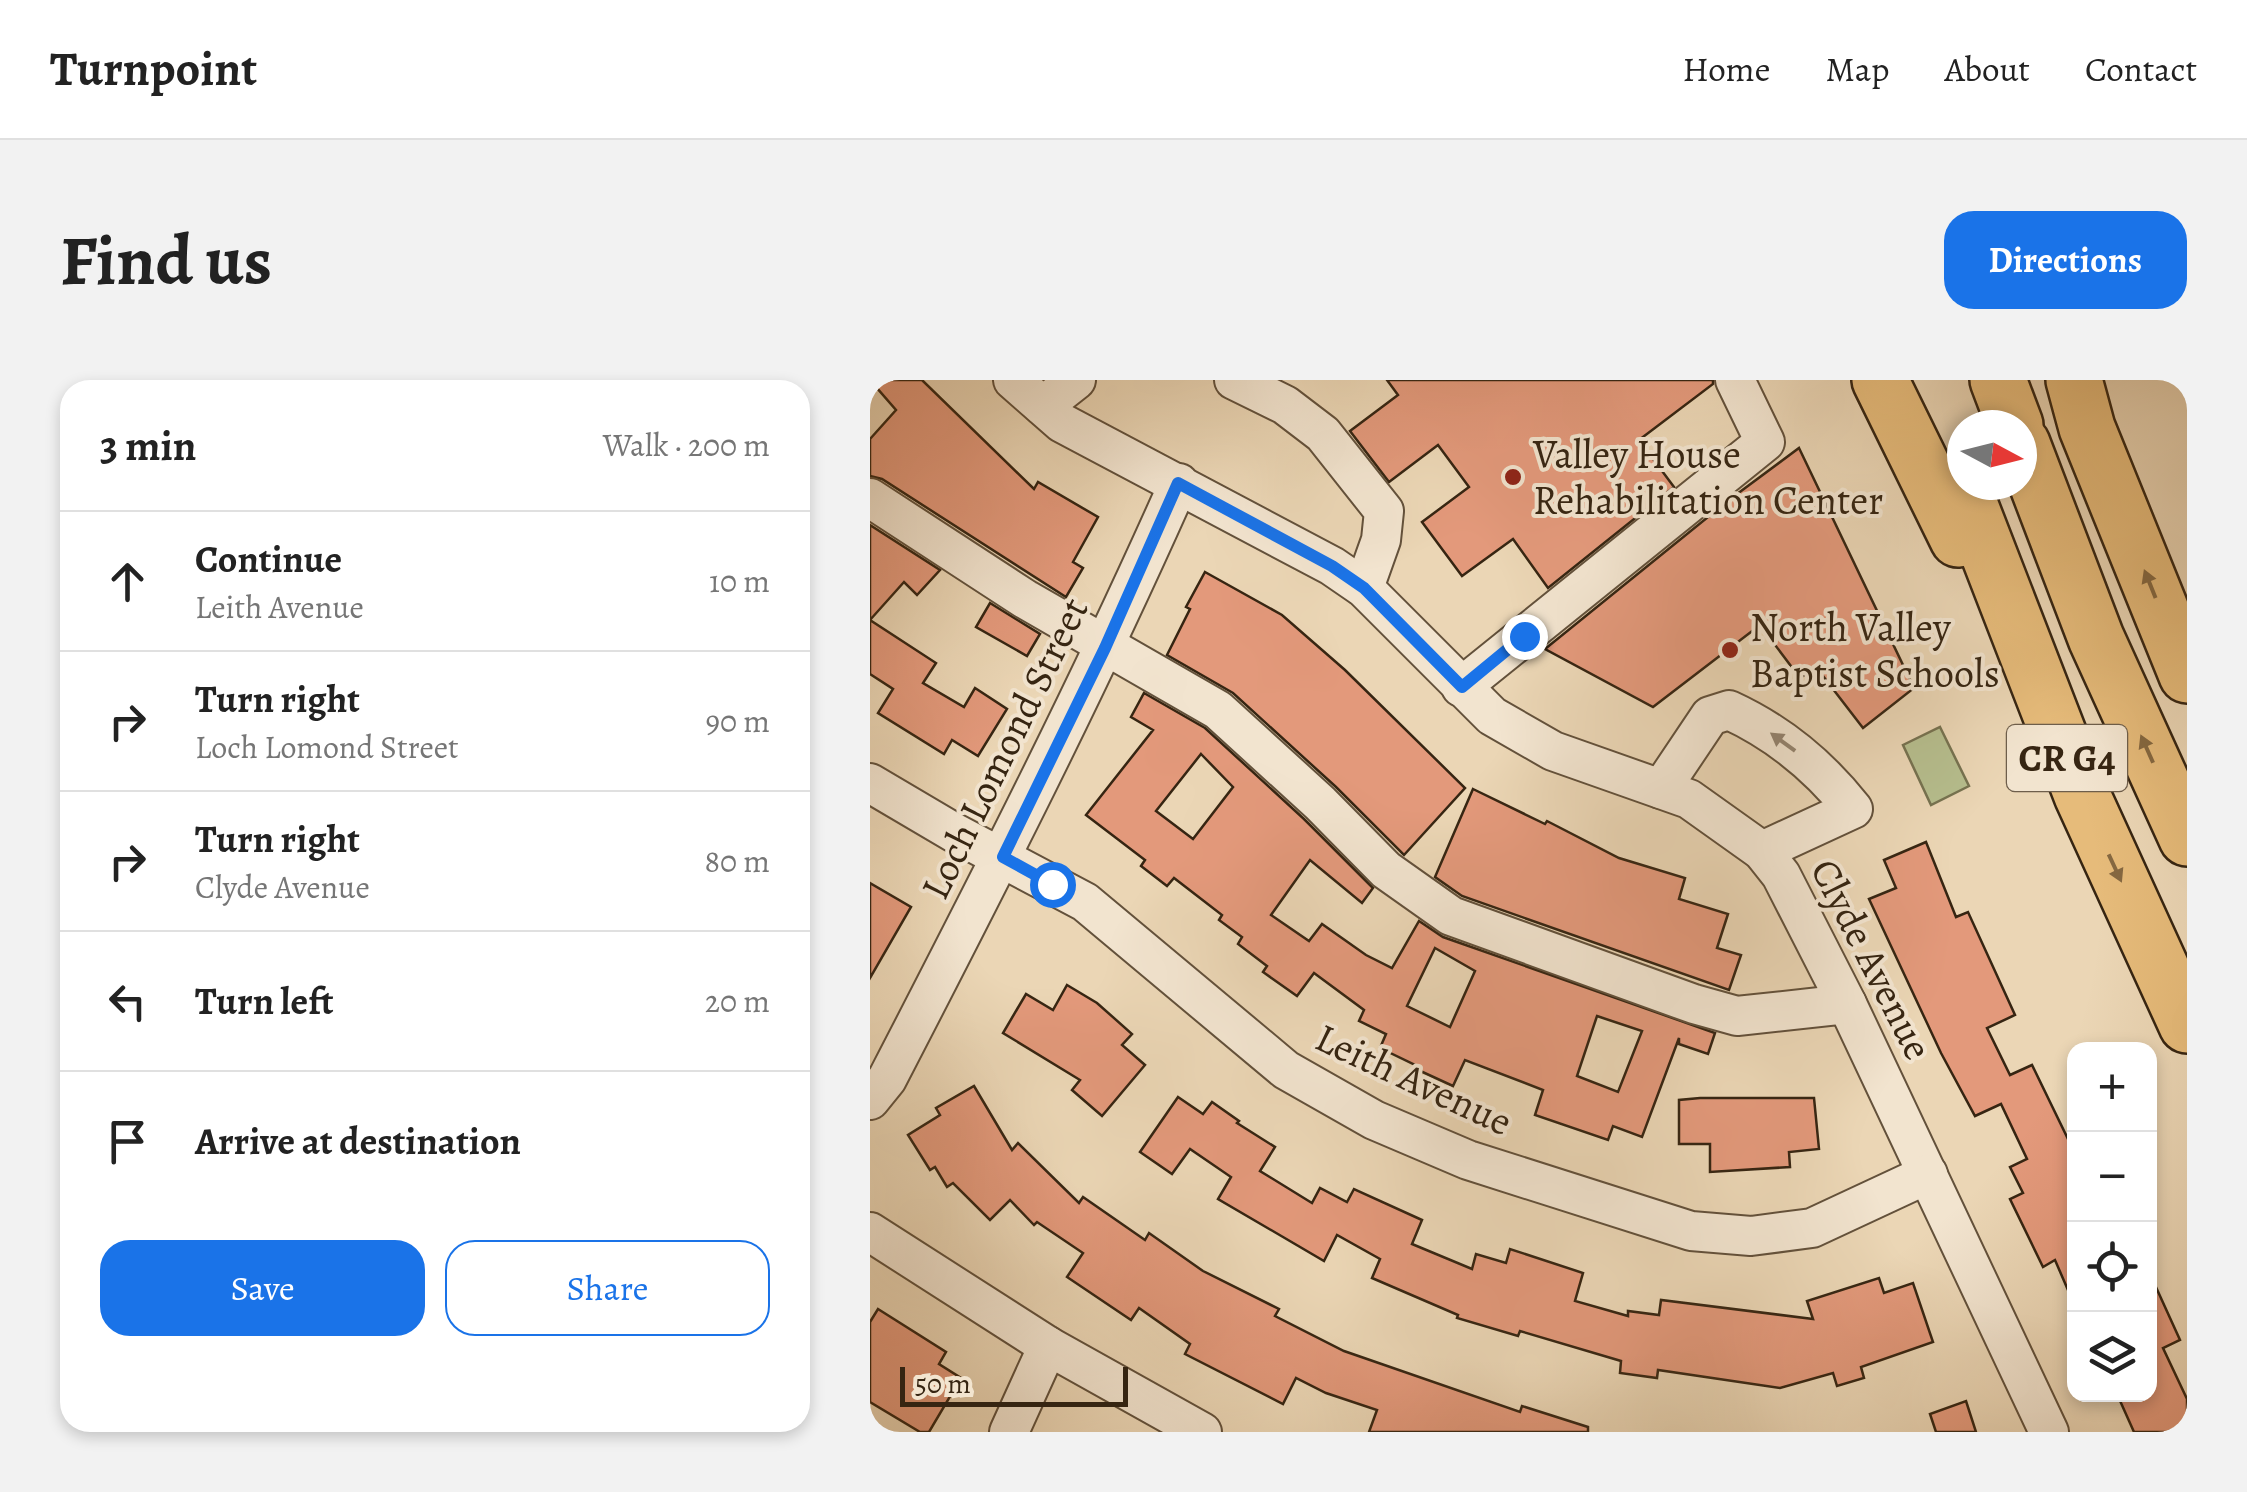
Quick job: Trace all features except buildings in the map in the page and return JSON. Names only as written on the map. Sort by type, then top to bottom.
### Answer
[{"type":"highway","points":[[1880,380],[2082,796]]},
{"type":"highway","name":"CR G4","points":[[1922,380],[1947,445]]},
{"type":"highway","points":[[1998,380],[2009,410]]},
{"type":"highway","points":[[2074,380],[2087,428],[2187,675]]},
{"type":"highway","name":"CR G4","points":[[2037,483],[2096,638],[2187,838]]},
{"type":"highway","name":"CR G4","points":[[1968,500],[2082,796],[2187,1025]]},
{"type":"street","name":"Clyde Avenue","points":[[1012,380],[1062,422],[1332,566],[1364,588],[1492,716],[1553,751],[1689,799],[1762,851],[1781,875],[1848,1004],[2049,1432]]},
{"type":"street","points":[[1043,406],[1076,380]]},
{"type":"street","points":[[1234,380],[1286,405],[1323,434],[1384,512],[1381,540],[1364,588]]},
{"type":"street","points":[[1462,687],[1766,442],[1735,380]]},
{"type":"street","name":"Loch Lomond Street","points":[[870,1100],[887,1078],[1003,857],[1105,648],[1178,483]]},
{"type":"street","points":[[870,498],[1105,648],[1218,710],[1386,870],[1451,916],[1736,1016],[1848,1004]]},
{"type":"street","points":[[1660,789],[1710,716],[1729,710],[1786,742],[1830,780],[1852,809],[1762,851]]},
{"type":"street","name":"Leith Avenue","points":[[870,783],[1084,902],[1286,1070],[1374,1120],[1468,1160],[1692,1231],[1750,1236],[1812,1228],[1928,1174]]},
{"type":"street","points":[[870,1232],[1048,1346],[1202,1432]]},
{"type":"street","points":[[1009,1432],[1048,1346]]},
{"type":"green space","points":[[1940,727],[1969,786],[1931,805],[1903,745]]},
{"type":"place","name":"Valley House Rehabilitation Center","points":[[1513,477]]},
{"type":"place","name":"North Valley Baptist Schools","points":[[1730,650]]},
{"type":"route","points":[[1052,884],[1003,857],[1105,648],[1178,483],[1332,566],[1364,588],[1462,687],[1524,636]]}]
